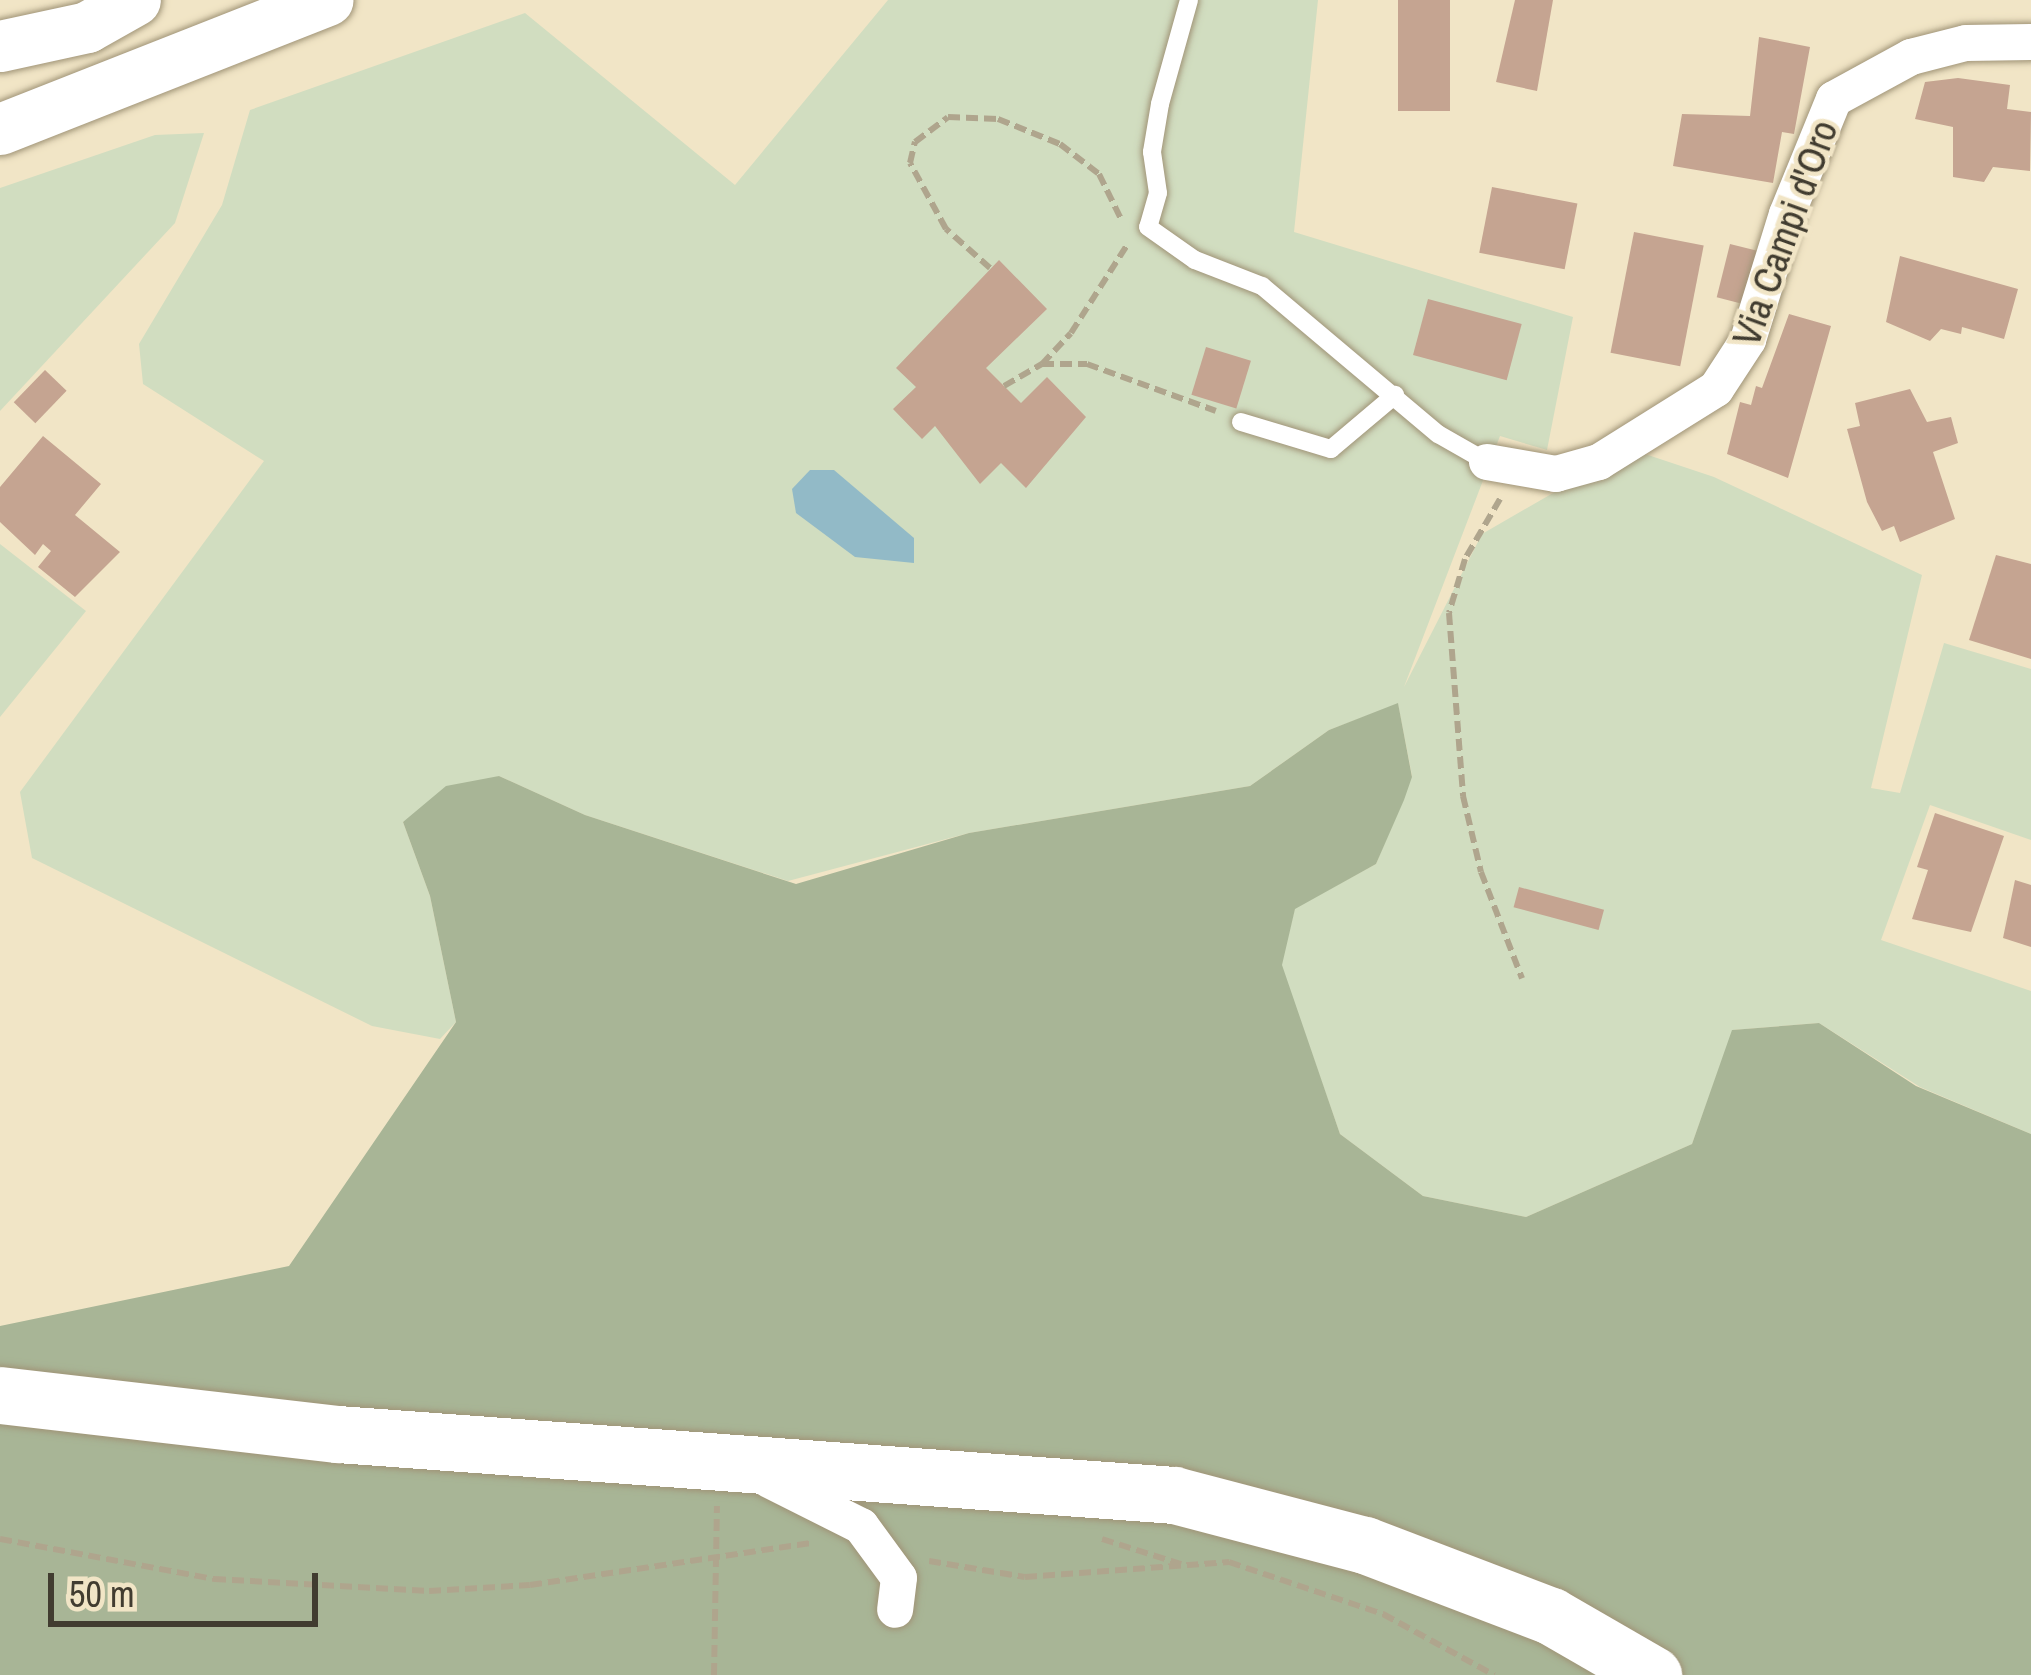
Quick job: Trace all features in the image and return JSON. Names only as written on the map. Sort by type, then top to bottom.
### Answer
[{"type":"main road","points":[[0,1395],[338,1434],[1174,1495],[1365,1545],[1550,1616],[1653,1675]]},
{"type":"street","points":[[0,46],[87,27],[135,0]]},
{"type":"street","points":[[92,89],[248,0]]},
{"type":"street","points":[[0,129],[328,0]]},
{"type":"street","name":"Via Campi d'Oro","points":[[1502,466],[1556,473],[1599,462],[1652,435],[1734,371],[1834,99],[1911,57],[1966,44],[2031,42]]},
{"type":"street","points":[[719,1461],[826,1503],[879,1548],[899,1578],[895,1610]]},
{"type":"lane","points":[[1189,0],[1160,104],[1153,152],[1158,193],[1148,227],[1196,260],[1262,286],[1438,434],[1502,466]]},
{"type":"lane","points":[[1241,422],[1331,449],[1395,395]]},
{"type":"path","points":[[990,268],[946,229],[910,163],[916,142],[948,117],[998,119],[1060,144],[1099,174],[1124,225],[1148,227]]},
{"type":"path","points":[[1004,386],[1042,364],[1148,227]]},
{"type":"path","points":[[1042,364],[1087,364],[1241,422]]},
{"type":"path","points":[[1502,466],[1449,613],[1463,796],[1481,872],[1522,978]]},
{"type":"path","points":[[714,1675],[719,1461]]},
{"type":"path","points":[[0,1539],[214,1579],[429,1591],[530,1586],[714,1553],[848,1539],[1024,1577],[1229,1562],[1383,1614],[1494,1675]]},
{"type":"path","points":[[1105,1540],[1184,1565]]},
{"type":"green space","points":[[888,0],[1318,0],[1294,232],[1573,317],[1547,450],[1500,436],[1404,687],[1482,534],[1560,489],[1645,454],[1714,477],[1922,575],[1871,788],[1900,793],[1944,643],[2031,669],[2031,840],[1930,805],[1881,940],[2031,991],[2031,1134],[1920,1087],[1819,1023],[1733,1030],[1692,1144],[1526,1217],[1423,1196],[1340,1134],[1281,965],[1295,908],[1376,864],[1412,776],[1398,704],[1329,730],[1250,786],[969,833],[788,881],[585,815],[499,776],[403,822],[430,896],[456,1022],[440,1039],[372,1026],[32,858],[20,792],[264,461],[143,384],[139,344],[222,205],[250,110],[525,13],[735,185]]},
{"type":"green space","points":[[204,133],[175,223],[0,411],[0,188],[155,135]]},
{"type":"green space","points":[[0,544],[86,611],[0,717]]},
{"type":"green space","points":[[1398,703],[1412,777],[1376,864],[1295,909],[1282,965],[1340,1134],[1423,1196],[1526,1217],[1692,1144],[1732,1030],[1819,1023],[1916,1086],[2031,1134],[2031,1675],[0,1675],[0,1326],[289,1266],[456,1022],[430,896],[403,822],[446,786],[499,776],[585,815],[796,884],[969,833],[1250,786],[1329,730]]},
{"type":"water","points":[[810,470],[834,470],[914,538],[914,563],[855,557],[796,513],[792,489]]},
{"type":"building","points":[[1398,0],[1450,0],[1450,111],[1398,111]]},
{"type":"building","points":[[1515,0],[1553,0],[1537,91],[1496,82]]},
{"type":"building","points":[[1759,37],[1810,47],[1794,134],[1782,132],[1773,183],[1673,166],[1682,114],[1750,116]]},
{"type":"building","points":[[1958,78],[2010,85],[2007,109],[2031,112],[2030,171],[1993,167],[1984,182],[1953,177],[1953,127],[1915,119],[1925,82]]},
{"type":"building","points":[[1492,187],[1577,204],[1565,269],[1479,253]]},
{"type":"building","points":[[1634,232],[1704,246],[1680,366],[1611,353]]},
{"type":"building","points":[[1730,244],[1758,251],[1745,304],[1717,297]]},
{"type":"building","points":[[1900,256],[2018,289],[2004,339],[1962,327],[1961,334],[1941,329],[1930,341],[1886,322]]},
{"type":"building","points":[[999,260],[1047,309],[986,368],[1021,403],[1047,377],[1086,417],[1026,488],[1001,463],[980,484],[935,426],[922,439],[893,409],[916,387],[896,368]]},
{"type":"building","points":[[1428,299],[1522,324],[1507,380],[1413,355]]},
{"type":"building","points":[[1789,314],[1831,326],[1788,478],[1727,454],[1740,402],[1751,405],[1756,386],[1762,388]]},
{"type":"building","points":[[1206,347],[1251,361],[1236,409],[1191,395]]},
{"type":"building","points":[[45,370],[67,391],[35,423],[14,402]]},
{"type":"building","points":[[1910,389],[1927,422],[1951,417],[1958,443],[1933,452],[1955,519],[1900,542],[1894,526],[1882,531],[1867,502],[1847,429],[1860,426],[1855,403]]},
{"type":"building","points":[[43,436],[101,484],[75,515],[120,552],[75,597],[38,567],[51,551],[43,544],[35,555],[0,522],[0,487]]},
{"type":"building","points":[[1996,555],[2031,564],[2031,659],[1969,640]]},
{"type":"building","points":[[1935,813],[2004,836],[1971,932],[1912,919],[1928,870],[1917,867]]},
{"type":"building","points":[[2015,880],[2031,885],[2031,947],[2003,938]]},
{"type":"building","points":[[1519,887],[1604,910],[1599,930],[1514,907]]}]
